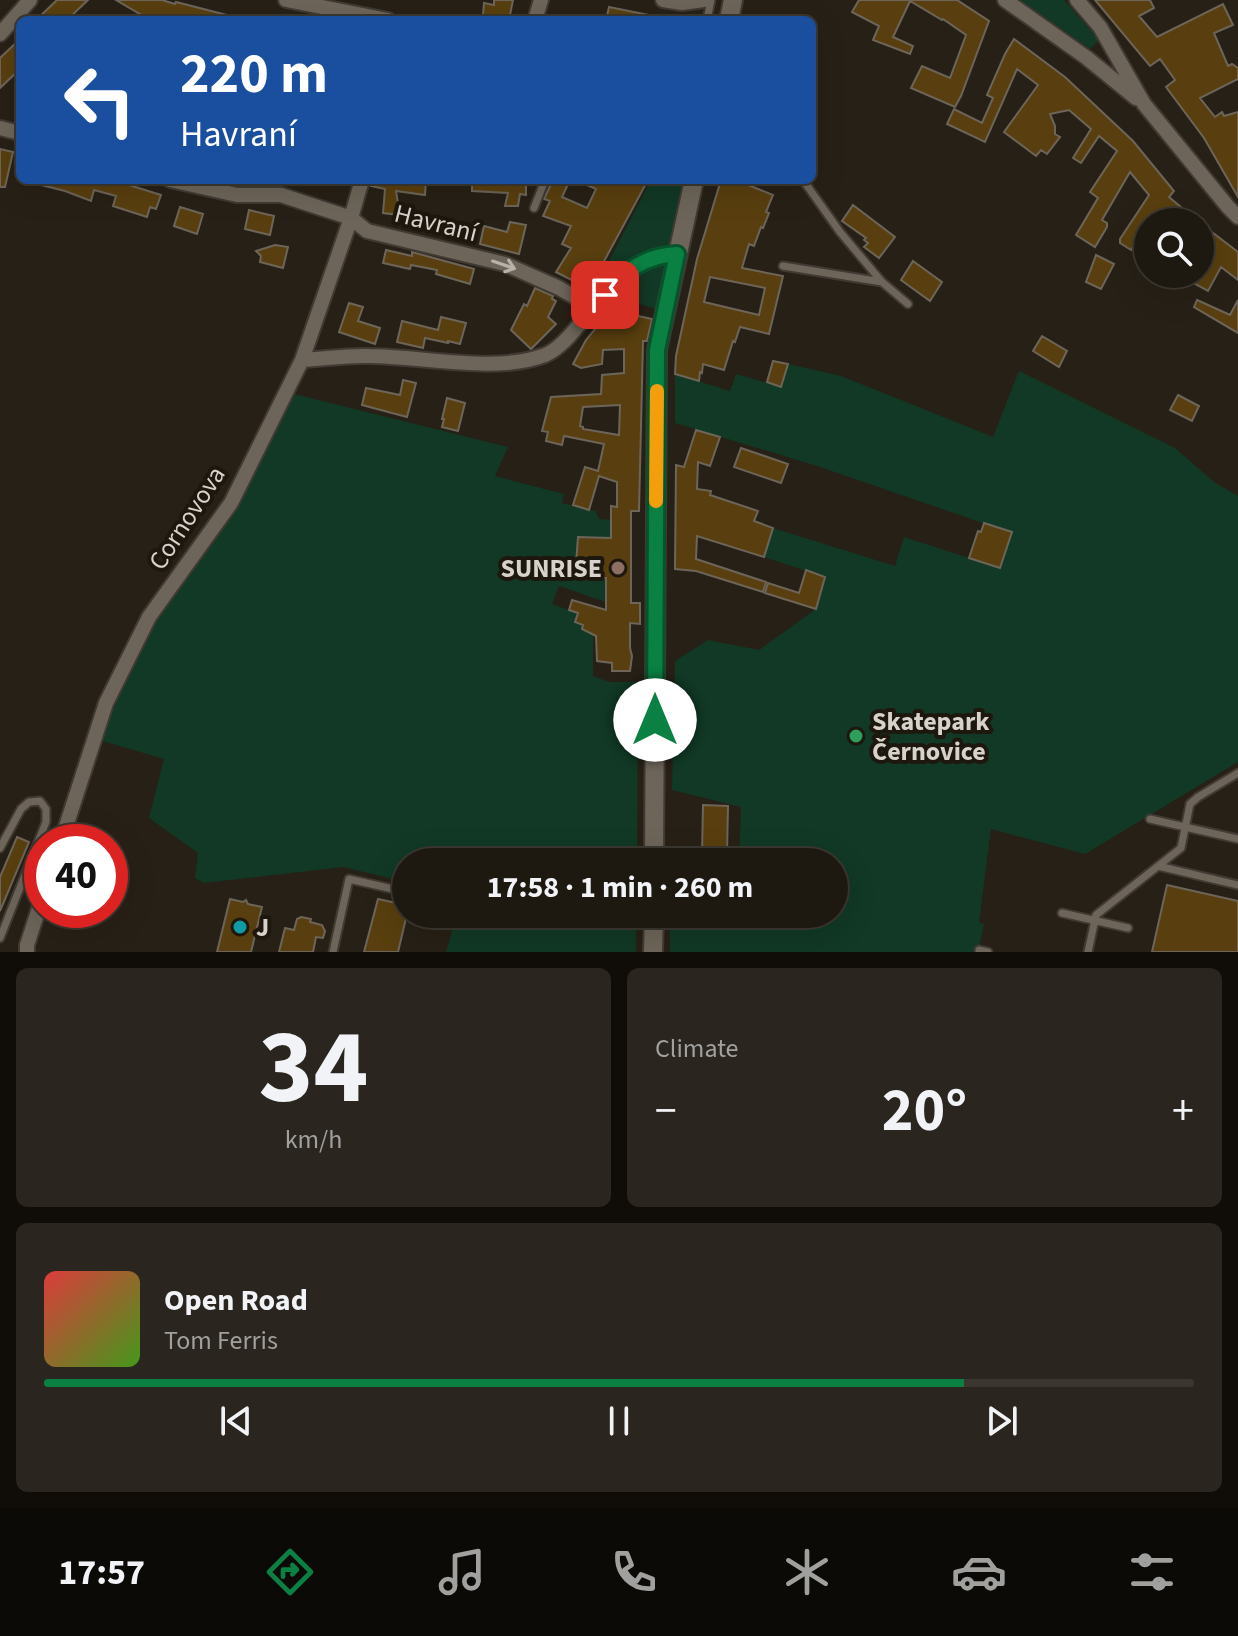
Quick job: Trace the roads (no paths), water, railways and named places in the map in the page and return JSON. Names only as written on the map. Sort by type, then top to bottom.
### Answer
[{"type":"street","points":[[0,34],[30,0]]},
{"type":"street","points":[[286,0],[368,16]]},
{"type":"street","points":[[663,0],[682,3],[704,0]]},
{"type":"street","points":[[1005,0],[1087,58],[1144,104]]},
{"type":"street","points":[[1077,0],[1100,27],[1144,104],[1238,217]]},
{"type":"street","name":"Havraní","points":[[188,184],[237,195],[281,195],[351,218],[367,231],[505,264],[559,288],[594,308]]},
{"type":"street","name":"Cornovova","points":[[67,824],[106,703],[149,617],[231,503],[302,360],[361,184]]},
{"type":"street","points":[[654,848],[657,350],[693,184]]},
{"type":"street","points":[[302,360],[368,356],[480,364],[521,361],[547,354],[570,336],[627,272],[649,259],[677,254]]},
{"type":"street","points":[[27,952],[33,928]]},
{"type":"street","points":[[653,952],[654,928]]},
{"type":"lane","points":[[534,208],[543,184]]},
{"type":"lane","points":[[806,184],[840,232],[882,282],[908,304]]},
{"type":"lane","points":[[783,266],[882,282]]},
{"type":"lane","points":[[1088,952],[1096,915],[1181,848],[1190,804],[1238,773]]},
{"type":"lane","points":[[0,848],[21,809],[29,802],[40,801],[46,809],[46,822],[0,938]]},
{"type":"lane","points":[[1150,819],[1238,839]]},
{"type":"lane","points":[[1158,866],[1238,885]]},
{"type":"lane","points":[[333,952],[349,879],[392,889]]},
{"type":"lane","points":[[1062,913],[1128,928]]},
{"type":"lane","points":[[979,950],[988,952]]},
{"type":"place","name":"SUNRISE","points":[[618,568]]},
{"type":"place","name":"Skatepark Černovice","points":[[856,736]]},
{"type":"place","name":"J","points":[[240,927]]}]
